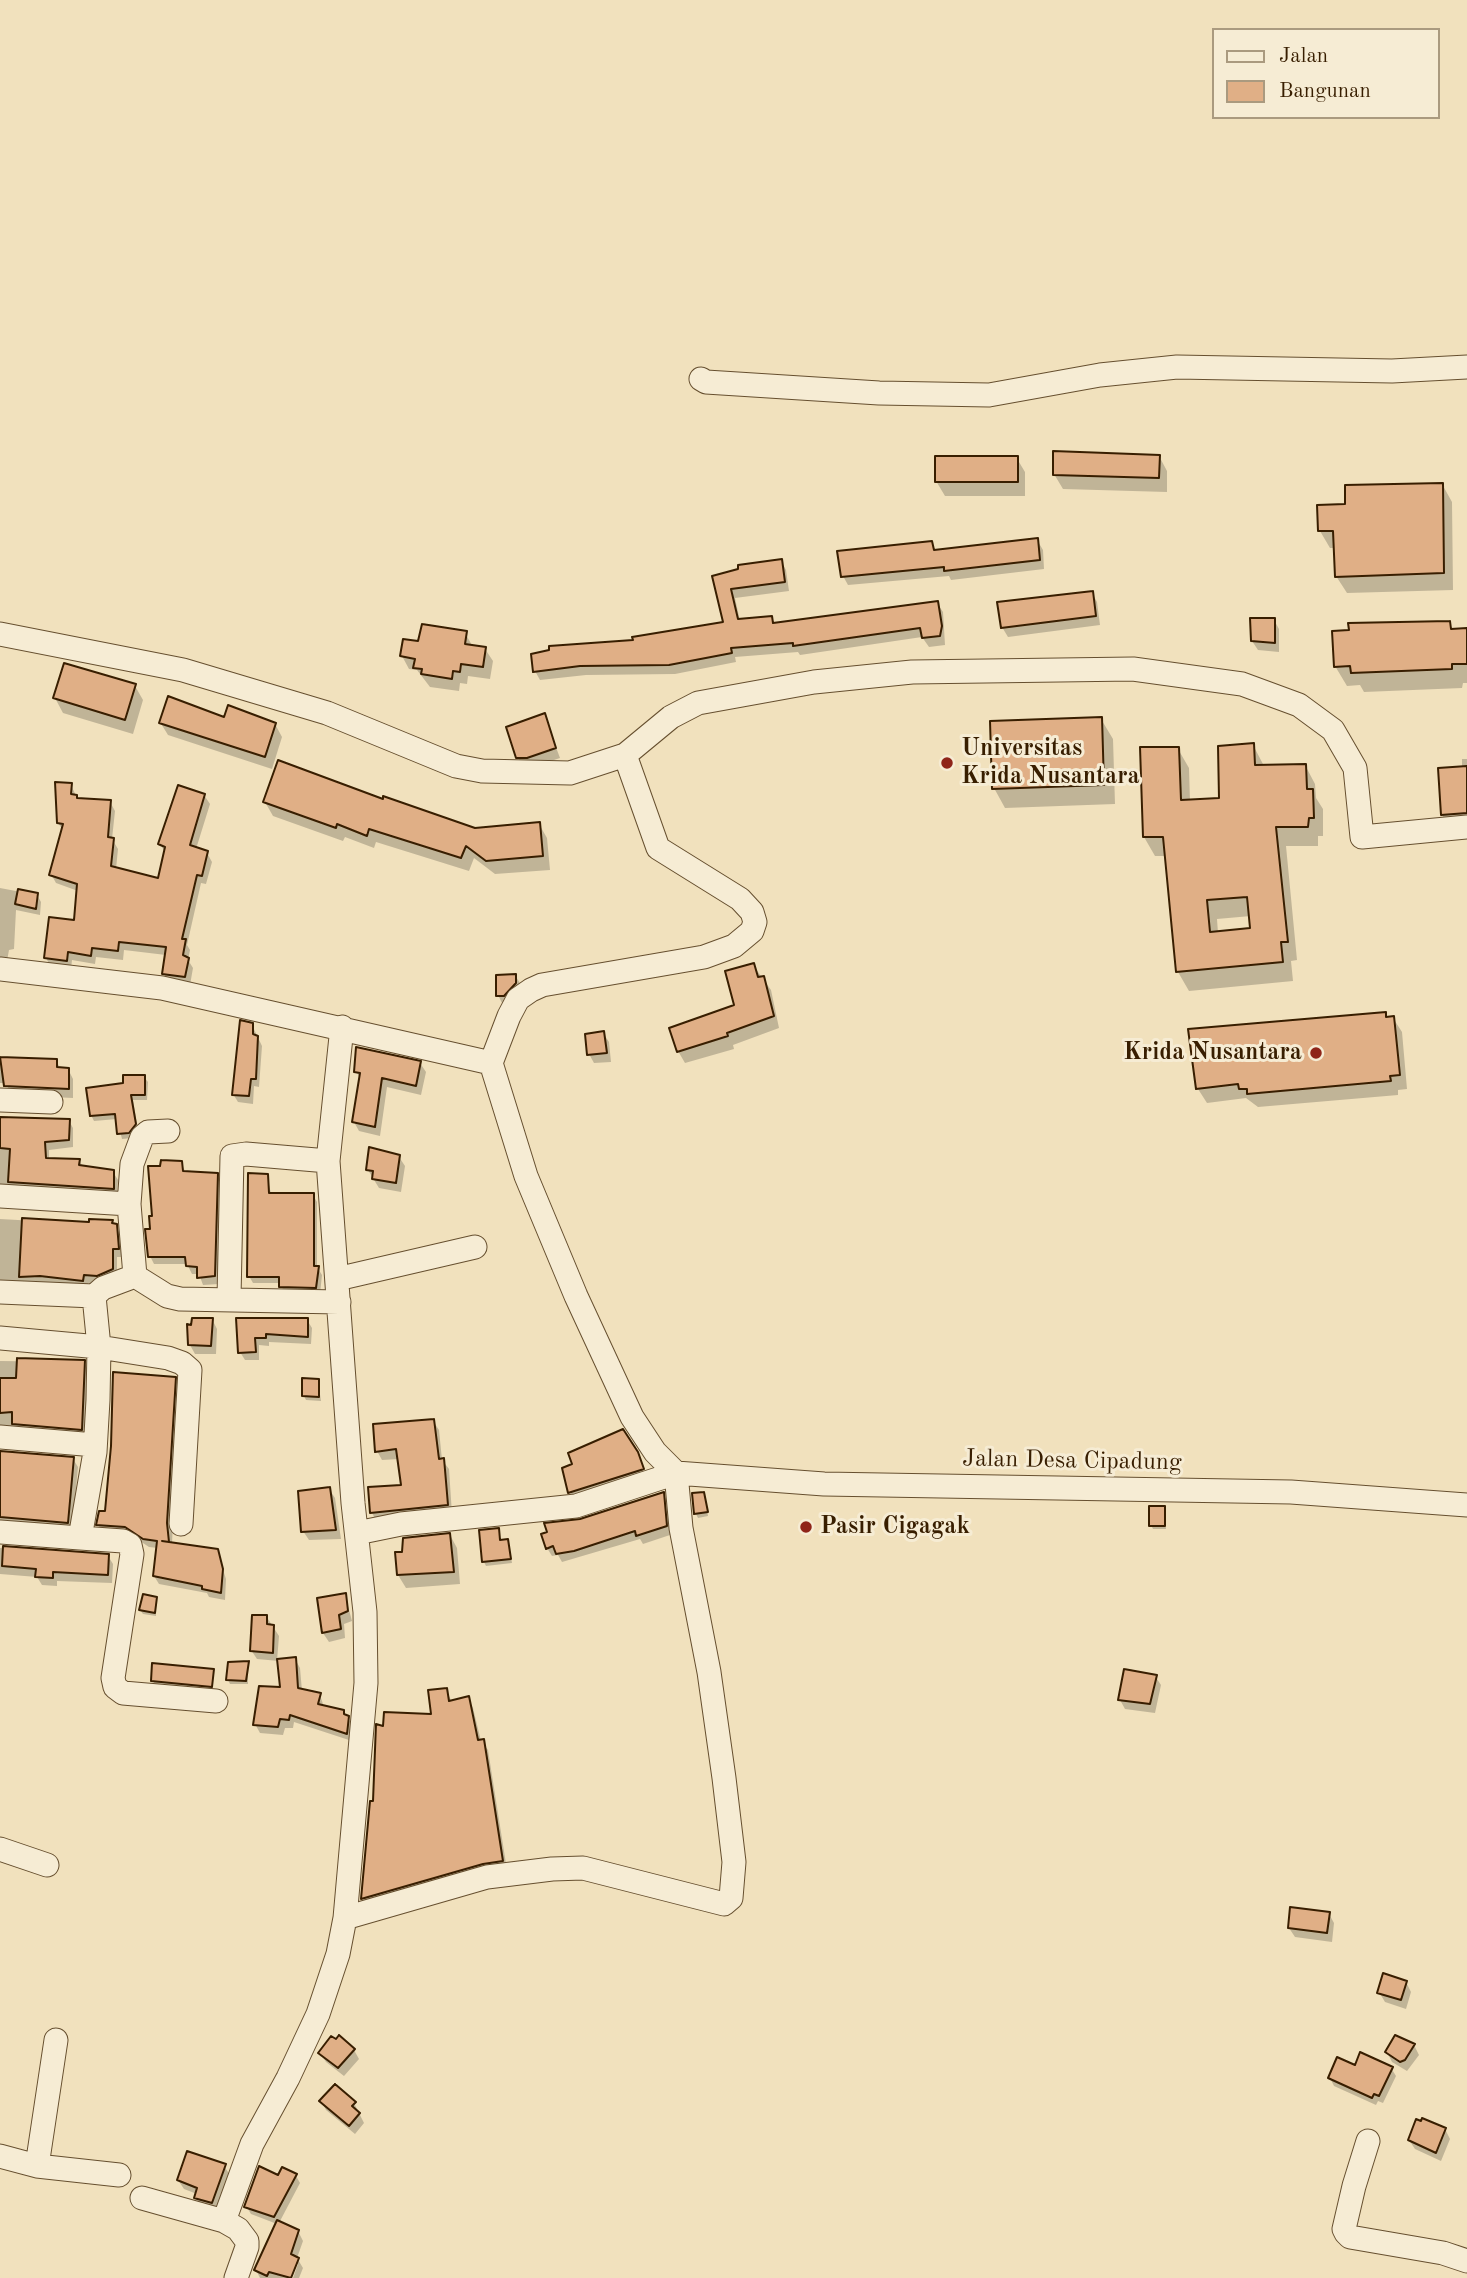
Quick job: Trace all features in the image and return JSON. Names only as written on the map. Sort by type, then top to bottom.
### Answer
[{"type":"street","points":[[701,379],[706,382],[879,393],[989,395],[1100,375],[1177,367],[1392,370],[1467,367]]},
{"type":"street","points":[[0,634],[183,670],[327,713],[456,766],[482,771],[570,773],[625,755],[671,717],[698,703],[814,682],[912,673],[1133,669],[1242,684],[1299,705],[1333,730],[1355,768],[1362,837],[1467,827]]},
{"type":"street","points":[[345,1918],[487,1877],[552,1869],[583,1868],[724,1904],[731,1898],[734,1862],[724,1778],[709,1672],[681,1528],[676,1473],[655,1452],[632,1417],[582,1308],[526,1176],[491,1063],[518,999],[531,990],[542,985],[704,957],[734,946],[752,931],[755,922],[752,912],[740,899],[659,848],[625,755]]},
{"type":"street","points":[[0,969],[151,986],[342,1027],[491,1063]]},
{"type":"street","points":[[224,2221],[251,2144],[288,2078],[327,1990],[345,1918],[366,1683],[365,1612],[328,1161],[342,1027]]},
{"type":"street","points":[[0,1100],[51,1102]]},
{"type":"street","points":[[135,1276],[129,1204],[132,1164],[142,1137],[148,1132],[167,1131]]},
{"type":"street","points":[[229,1298],[232,1156],[246,1154],[328,1161]]},
{"type":"street","points":[[0,1196],[129,1204]]},
{"type":"street","points":[[337,1279],[475,1247]]},
{"type":"street","points":[[135,1276],[167,1296],[339,1303]]},
{"type":"street","points":[[0,1292],[94,1296],[103,1288],[135,1276]]},
{"type":"street","points":[[80,1538],[95,1445],[99,1347],[94,1296]]},
{"type":"street","points":[[0,1338],[99,1347],[168,1358],[182,1363],[190,1370],[181,1524]]},
{"type":"street","points":[[0,1437],[95,1445]]},
{"type":"street","points":[[357,1533],[401,1524],[576,1506],[676,1473]]},
{"type":"street","name":"Jalan Desa Cipadung","points":[[676,1473],[824,1484],[1119,1486],[1291,1492],[1467,1505]]},
{"type":"street","points":[[0,1532],[123,1541],[130,1545],[132,1554],[113,1678],[115,1686],[123,1693],[216,1701]]},
{"type":"street","points":[[0,1849],[47,1865]]},
{"type":"street","points":[[37,2166],[56,2040]]},
{"type":"street","points":[[1368,2141],[1354,2186],[1344,2229],[1346,2233],[1350,2237],[1443,2253],[1467,2261]]},
{"type":"street","points":[[0,2156],[37,2166],[119,2175]]},
{"type":"street","points":[[142,2198],[224,2221],[238,2229],[247,2241],[236,2278]]},
{"type":"building","points":[[1053,451],[1160,455],[1159,478],[1053,475]]},
{"type":"building","points":[[935,456],[1018,456],[1018,482],[935,482]]},
{"type":"building","points":[[1443,483],[1444,573],[1335,577],[1333,531],[1318,531],[1317,505],[1345,504],[1345,485]]},
{"type":"building","points":[[1038,538],[1040,560],[944,571],[944,567],[841,577],[837,551],[932,541],[934,550]]},
{"type":"building","points":[[782,559],[785,582],[731,589],[738,619],[772,616],[773,623],[938,601],[942,626],[940,636],[922,638],[920,628],[793,646],[793,643],[731,648],[732,653],[669,665],[580,666],[533,672],[531,654],[549,650],[549,646],[633,640],[632,637],[723,622],[712,576],[738,569],[738,565]]},
{"type":"building","points":[[1093,591],[1096,616],[1001,628],[997,602]]},
{"type":"building","points":[[1250,618],[1275,618],[1275,643],[1251,641]]},
{"type":"building","points":[[1450,621],[1451,629],[1467,628],[1467,664],[1452,664],[1452,669],[1351,673],[1350,666],[1334,667],[1332,631],[1349,630],[1348,623]]},
{"type":"building","points":[[422,624],[467,631],[465,644],[486,647],[483,667],[461,664],[460,672],[453,671],[452,679],[421,674],[422,669],[413,668],[415,659],[400,656],[403,639],[418,641]]},
{"type":"building","points":[[64,663],[136,684],[125,720],[53,698]]},
{"type":"building","points":[[168,696],[224,717],[228,705],[276,723],[265,757],[159,723]]},
{"type":"building","points":[[545,713],[556,748],[527,758],[516,758],[506,727]]},
{"type":"building","points":[[1102,717],[1104,785],[992,789],[990,721]]},
{"type":"building","points":[[1254,743],[1255,765],[1306,764],[1307,789],[1313,789],[1314,818],[1309,818],[1308,827],[1276,827],[1288,942],[1281,942],[1283,962],[1176,972],[1163,837],[1143,837],[1140,747],[1179,747],[1181,800],[1219,798],[1218,746]],"holes":[[[1247,897],[1250,928],[1210,932],[1207,900]]]},
{"type":"building","points":[[278,760],[383,799],[383,796],[475,828],[540,822],[543,856],[486,861],[466,846],[461,858],[369,829],[367,836],[337,824],[336,828],[263,802]]},
{"type":"building","points":[[1467,766],[1467,813],[1441,815],[1438,768]]},
{"type":"building","points":[[55,782],[72,783],[71,794],[77,795],[77,798],[111,800],[108,837],[114,838],[111,866],[158,878],[165,847],[158,844],[178,785],[205,794],[190,845],[208,851],[202,876],[197,875],[182,939],[186,939],[183,955],[189,958],[185,977],[162,974],[166,947],[119,942],[118,951],[92,948],[91,956],[68,952],[67,961],[44,958],[49,917],[74,920],[77,884],[49,875],[63,824],[57,823]]},
{"type":"building","points":[[18,889],[38,893],[36,909],[15,904]]},
{"type":"building","points":[[754,963],[758,977],[764,976],[774,1016],[727,1033],[728,1036],[677,1052],[669,1028],[734,1005],[725,971]]},
{"type":"building","points":[[516,974],[516,983],[504,996],[496,996],[496,975]]},
{"type":"building","name":"Krida Nusantara","points":[[1386,1012],[1386,1017],[1394,1016],[1400,1075],[1390,1076],[1391,1081],[1247,1094],[1247,1089],[1239,1089],[1238,1084],[1196,1089],[1188,1029]]},
{"type":"building","points":[[240,1020],[253,1023],[253,1034],[258,1036],[256,1079],[251,1079],[249,1096],[232,1095]]},
{"type":"building","points":[[604,1031],[607,1053],[587,1055],[585,1034]]},
{"type":"building","points":[[356,1047],[421,1061],[416,1086],[382,1078],[375,1127],[352,1122],[360,1073],[354,1072]]},
{"type":"building","points":[[0,1057],[57,1059],[57,1067],[69,1068],[69,1089],[4,1086]]},
{"type":"building","points":[[123,1075],[145,1075],[145,1095],[131,1095],[136,1124],[129,1133],[117,1134],[115,1114],[90,1116],[86,1088],[123,1083]]},
{"type":"building","points":[[0,1117],[70,1119],[69,1140],[45,1142],[46,1158],[80,1159],[79,1165],[114,1170],[114,1189],[8,1182],[10,1149],[0,1148]]},
{"type":"building","points":[[369,1147],[400,1155],[396,1183],[372,1179],[373,1171],[366,1170]]},
{"type":"building","points":[[161,1160],[182,1161],[183,1171],[218,1173],[215,1276],[197,1278],[197,1267],[186,1266],[185,1257],[148,1257],[145,1229],[150,1229],[149,1216],[152,1216],[148,1166],[160,1166]]},
{"type":"building","points":[[248,1173],[268,1174],[269,1193],[314,1193],[314,1266],[319,1266],[316,1288],[279,1287],[279,1277],[247,1277]]},
{"type":"building","points":[[22,1218],[89,1222],[89,1219],[113,1220],[112,1223],[117,1224],[119,1249],[113,1249],[113,1269],[97,1276],[84,1275],[83,1281],[40,1276],[19,1277]]},
{"type":"building","points":[[192,1318],[213,1318],[211,1346],[188,1345],[187,1324],[191,1325]]},
{"type":"building","points":[[236,1318],[308,1318],[308,1337],[266,1334],[266,1338],[255,1338],[256,1352],[238,1353]]},
{"type":"building","points":[[17,1358],[85,1360],[82,1430],[12,1424],[12,1412],[0,1413],[0,1378],[16,1378]]},
{"type":"building","points":[[113,1372],[176,1377],[167,1523],[169,1542],[218,1549],[223,1569],[221,1593],[202,1589],[202,1586],[153,1576],[157,1541],[143,1539],[125,1527],[96,1525],[99,1511],[105,1511],[111,1446]]},
{"type":"building","points":[[302,1378],[319,1379],[319,1397],[302,1396]]},
{"type":"building","points":[[434,1419],[439,1459],[444,1458],[448,1505],[370,1513],[368,1487],[401,1485],[396,1449],[375,1452],[373,1424]]},
{"type":"building","points":[[623,1429],[638,1452],[644,1469],[568,1493],[562,1468],[572,1464],[568,1453]]},
{"type":"building","points":[[0,1451],[74,1457],[68,1523],[0,1517]]},
{"type":"building","points":[[330,1487],[336,1530],[301,1532],[298,1491]]},
{"type":"building","points":[[664,1492],[667,1526],[636,1536],[635,1531],[574,1551],[556,1554],[553,1546],[546,1549],[541,1534],[547,1532],[544,1523],[580,1519]]},
{"type":"building","points":[[704,1492],[708,1512],[694,1514],[692,1493]]},
{"type":"building","points":[[1149,1506],[1165,1506],[1165,1526],[1149,1526]]},
{"type":"building","points":[[499,1528],[500,1540],[508,1539],[511,1559],[482,1562],[479,1530]]},
{"type":"building","points":[[450,1533],[454,1572],[397,1575],[395,1552],[402,1552],[403,1538]]},
{"type":"building","points":[[3,1546],[109,1554],[108,1575],[53,1572],[53,1578],[35,1577],[36,1569],[2,1566]]},
{"type":"building","points":[[346,1593],[348,1611],[339,1615],[341,1629],[322,1633],[317,1598]]},
{"type":"building","points":[[143,1594],[157,1597],[155,1613],[139,1610]]},
{"type":"building","points":[[252,1615],[267,1615],[267,1624],[274,1625],[273,1653],[250,1651]]},
{"type":"building","points":[[296,1657],[298,1688],[321,1693],[318,1704],[344,1710],[344,1714],[349,1716],[347,1734],[290,1715],[289,1720],[280,1719],[278,1727],[253,1725],[259,1686],[280,1687],[277,1659]]},
{"type":"building","points":[[249,1661],[246,1681],[226,1680],[228,1662]]},
{"type":"building","points":[[152,1663],[214,1669],[212,1687],[151,1681]]},
{"type":"building","points":[[1124,1669],[1157,1675],[1150,1704],[1118,1700]]},
{"type":"building","points":[[447,1688],[449,1701],[469,1696],[478,1740],[484,1739],[503,1861],[483,1864],[361,1899],[370,1801],[373,1801],[376,1724],[383,1726],[384,1712],[431,1714],[428,1690]]},
{"type":"building","points":[[1290,1907],[1330,1912],[1327,1933],[1288,1928]]},
{"type":"building","points":[[1383,1973],[1407,1981],[1401,2000],[1377,1993]]},
{"type":"building","points":[[339,2035],[355,2049],[338,2068],[318,2053],[331,2036],[336,2039]]},
{"type":"building","points":[[1395,2035],[1415,2044],[1405,2060],[1400,2062],[1385,2052]]},
{"type":"building","points":[[1360,2052],[1393,2067],[1379,2096],[1374,2094],[1372,2098],[1328,2078],[1337,2057],[1355,2065]]},
{"type":"building","points":[[335,2084],[356,2102],[352,2106],[360,2113],[349,2126],[319,2101]]},
{"type":"building","points":[[1422,2118],[1446,2128],[1436,2153],[1408,2140],[1416,2119],[1421,2121]]},
{"type":"building","points":[[187,2151],[226,2164],[212,2203],[194,2198],[197,2188],[177,2180]]},
{"type":"building","points":[[259,2166],[278,2175],[282,2167],[297,2174],[274,2217],[244,2207]]},
{"type":"building","points":[[277,2220],[299,2230],[291,2254],[299,2258],[291,2278],[269,2272],[267,2276],[254,2270]]},
{"type":"place","name":"Universitas Krida Nusantara","points":[[947,763]]},
{"type":"place","name":"Krida Nusantara","points":[[1316,1053]]},
{"type":"place","name":"Pasir Cigagak","points":[[806,1527]]}]
